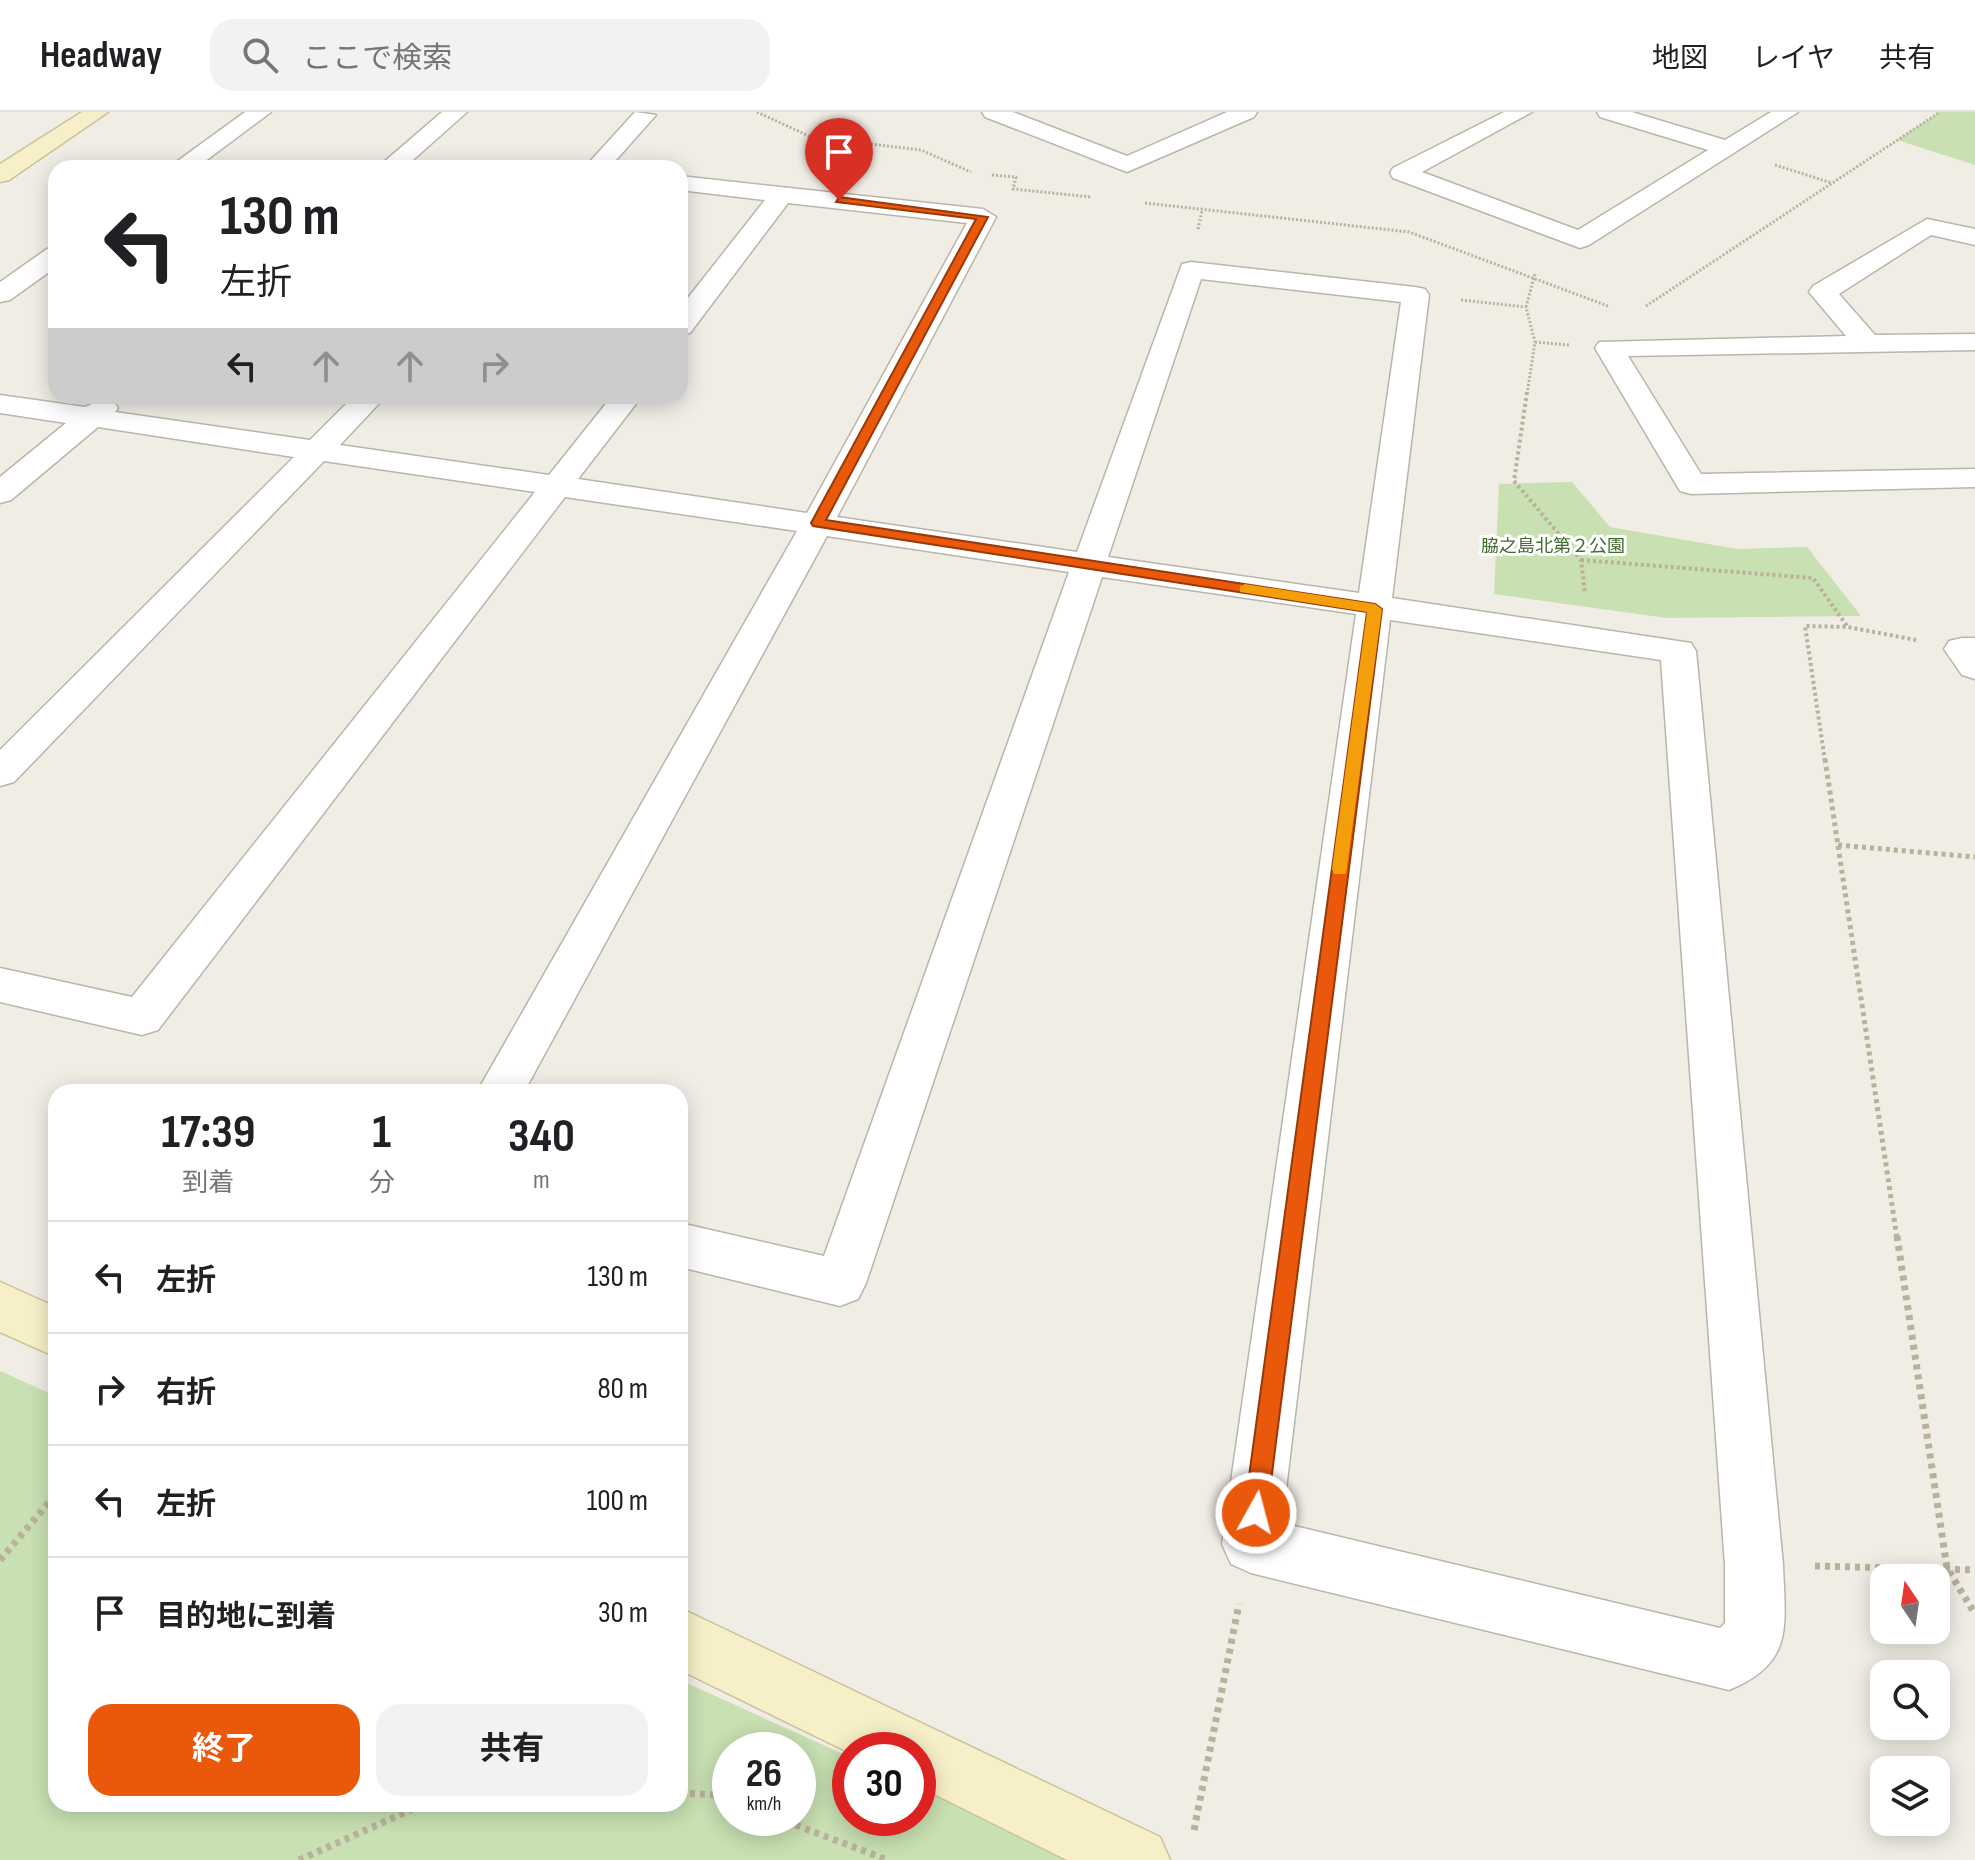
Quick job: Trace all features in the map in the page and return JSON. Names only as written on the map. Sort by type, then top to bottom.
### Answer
[{"type":"street","points":[[0,175],[97,112]]},
{"type":"street","points":[[191,160],[260,112]]},
{"type":"street","points":[[399,160],[456,112]]},
{"type":"street","points":[[993,112],[1127,165],[1246,112]]},
{"type":"street","points":[[1521,112],[1402,173],[1580,240],[1787,112]]},
{"type":"street","points":[[1608,112],[1725,148]]},
{"type":"street","points":[[603,160],[645,115]]},
{"type":"street","points":[[504,1084],[818,523],[983,217],[688,184]]},
{"type":"street","points":[[688,317],[782,194]]},
{"type":"street","points":[[1866,342],[1823,292],[1927,227],[1975,237]]},
{"type":"street","points":[[0,294],[48,261]]},
{"type":"street","points":[[0,404],[818,523],[1089,564],[1375,609],[1678,651],[1754,1565],[1755,1637],[1729,1660],[1251,1544],[1375,609],[1415,295],[1191,270],[1089,564],[840,1283],[688,1247]]},
{"type":"street","points":[[1975,342],[1609,348],[1691,484],[1975,478]]},
{"type":"street","points":[[0,493],[107,404]]},
{"type":"street","points":[[0,773],[363,404]]},
{"type":"street","points":[[0,985],[142,1017],[621,404]]},
{"type":"street","points":[[0,1306],[48,1329]]},
{"type":"street","points":[[688,1642],[874,1732]]},
{"type":"street","points":[[936,1760],[1164,1852]]},
{"type":"path","points":[[757,112],[811,137],[921,150],[974,174]]},
{"type":"path","points":[[1644,307],[1940,112]]},
{"type":"path","points":[[988,175],[1016,177],[1013,189],[1104,198]]},
{"type":"path","points":[[1134,201],[1409,232],[1617,310]]},
{"type":"path","points":[[1415,295],[1526,307],[1535,342],[1514,481],[1581,560],[1592,637]]},
{"type":"path","points":[[1581,560],[1813,578],[1848,627]]},
{"type":"path","points":[[1946,1564],[1805,626],[1848,627],[1971,655]]},
{"type":"path","points":[[1838,845],[1975,857]]},
{"type":"path","points":[[0,1560],[48,1503]]},
{"type":"path","points":[[1164,1852],[1251,1544]]},
{"type":"path","points":[[1754,1565],[1870,1567]]},
{"type":"path","points":[[1950,1568],[1975,1570]]},
{"type":"path","points":[[1950,1573],[1975,1614]]},
{"type":"path","points":[[688,1793],[712,1795]]},
{"type":"path","points":[[299,1860],[406,1812]]},
{"type":"path","points":[[816,1833],[888,1860]]},
{"type":"green space","points":[[1940,112],[1975,112],[1975,165],[1897,140]]},
{"type":"green space","name":"脇之島北第２公園","points":[[1572,482],[1610,527],[1737,549],[1807,547],[1861,616],[1667,618],[1494,594],[1499,484]]},
{"type":"green space","points":[[0,1371],[48,1392],[48,1812],[688,1812],[688,1684],[795,1732],[712,1732],[712,1836],[816,1836],[816,1742],[832,1749],[832,1836],[936,1836],[936,1796],[1077,1860],[0,1860]]},
{"type":"slow traffic","points":[[1245,589],[1375,609],[1340,869]]},
{"type":"route","points":[[839,200],[983,217],[818,523],[1375,609],[1256,1513]]}]
